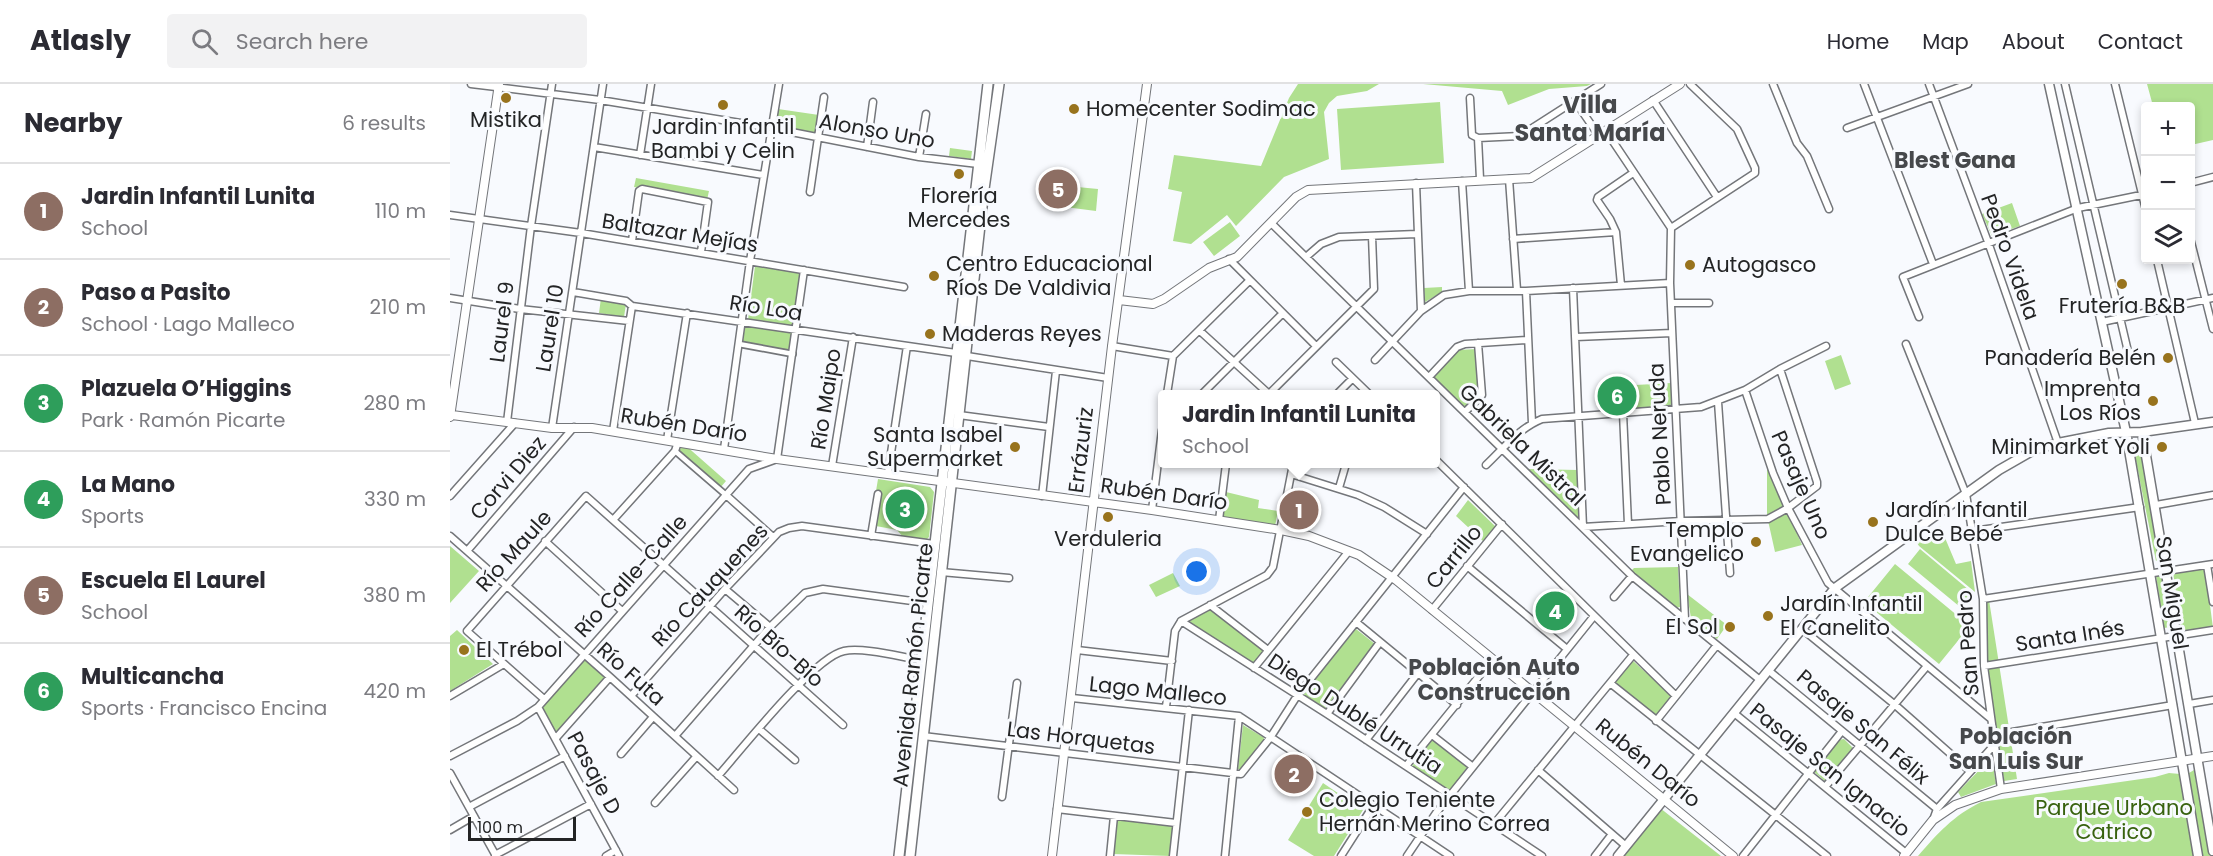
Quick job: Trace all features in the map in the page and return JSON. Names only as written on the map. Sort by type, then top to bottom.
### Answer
[{"type":"highway","name":"Avenida Ramón Picarte","points":[[910,856],[941,572],[956,353],[987,84]]},
{"type":"highway","name":"Avenida Ramón Picarte","points":[[899,856],[934,544],[959,415],[984,189],[999,84]]},
{"type":"main road","name":"San Miguel","points":[[2049,84],[2126,432],[2198,856]]},
{"type":"main road","points":[[1618,856],[1835,588],[2017,459],[2058,442],[2213,422]]},
{"type":"main road","name":"San Miguel","points":[[2142,432],[2213,850]]},
{"type":"street","name":"Alonso Uno","points":[[471,84],[648,107],[919,157],[978,164]]},
{"type":"street","name":"Laurel 9","points":[[511,423],[520,309],[552,84]]},
{"type":"street","name":"Laurel 10","points":[[552,428],[603,84]]},
{"type":"street","points":[[640,155],[651,84]]},
{"type":"street","points":[[724,449],[750,261],[779,84]]},
{"type":"street","name":"Errázuriz","points":[[1052,856],[1108,378],[1147,84]]},
{"type":"street","points":[[1470,98],[1472,135],[1478,138],[1520,136],[1601,84]]},
{"type":"street","points":[[1119,300],[1153,303],[1164,299],[1209,268],[1237,257],[1296,197],[1308,190],[1531,178],[1680,84]]},
{"type":"street","points":[[1575,101],[1633,173],[1671,228],[1755,173],[1755,168],[1737,129],[1690,84]]},
{"type":"street","points":[[1773,84],[1797,143],[1807,156],[1829,209]]},
{"type":"street","points":[[1864,84],[1933,264]]},
{"type":"street","name":"Pedro Videla","points":[[1929,84],[1988,242],[2058,442]]},
{"type":"street","points":[[1847,128],[1968,84]]},
{"type":"street","points":[[2066,84],[2130,360],[2112,364]]},
{"type":"street","points":[[2115,84],[2141,183]]},
{"type":"street","points":[[450,416],[499,86]]},
{"type":"street","points":[[810,192],[825,97]]},
{"type":"street","points":[[1653,100],[1718,197]]},
{"type":"street","points":[[867,147],[873,102]]},
{"type":"street","points":[[919,157],[926,114]]},
{"type":"street","points":[[1478,138],[1480,179]]},
{"type":"street","points":[[594,147],[763,175]]},
{"type":"street","points":[[1620,285],[1616,232],[1597,200],[1598,197],[1633,173]]},
{"type":"street","points":[[2195,182],[2213,177]]},
{"type":"street","points":[[1509,179],[1517,290]]},
{"type":"street","points":[[1462,181],[1469,291]]},
{"type":"street","points":[[1416,183],[1421,311]]},
{"type":"street","points":[[632,241],[639,192],[642,189],[708,202],[700,252]]},
{"type":"street","points":[[1919,317],[1903,277],[2078,208],[2141,195]]},
{"type":"street","name":"Baltazar Mejías","points":[[450,214],[632,241],[904,287]]},
{"type":"street","name":"Gabriela Mistral","points":[[1271,223],[1632,576],[1760,680]]},
{"type":"street","name":"Pablo Neruda","points":[[1671,228],[1670,283],[1685,619]]},
{"type":"street","points":[[1513,239],[1616,232]]},
{"type":"street","points":[[1306,257],[1321,244],[1339,237],[1417,234]]},
{"type":"street","points":[[1273,390],[1374,289],[1372,236]]},
{"type":"street","points":[[2195,252],[2210,299],[2213,329]]},
{"type":"street","points":[[1229,259],[1316,346]]},
{"type":"street","points":[[2158,264],[2195,423]]},
{"type":"street","points":[[777,459],[804,270]]},
{"type":"street","points":[[1168,390],[1173,356],[1249,281]]},
{"type":"street","points":[[1375,360],[1421,311],[1444,295],[1469,291],[1526,291],[1670,283]]},
{"type":"street","points":[[1573,288],[1582,527],[1768,519],[1788,508],[1817,486],[1780,369]]},
{"type":"street","name":"Río Loa","points":[[573,291],[626,300],[632,306],[956,353]]},
{"type":"street","points":[[1526,291],[1532,423]]},
{"type":"street","points":[[450,298],[520,309],[629,321]]},
{"type":"street","points":[[2102,322],[2210,299]]},
{"type":"street","points":[[1671,303],[1709,303]]},
{"type":"street","points":[[613,431],[632,306]]},
{"type":"street","points":[[667,440],[687,313]]},
{"type":"street","points":[[1206,390],[1282,313]]},
{"type":"street","points":[[1200,331],[1265,390]]},
{"type":"street","points":[[1576,337],[1672,333]]},
{"type":"street","name":"Río Maipo","points":[[832,466],[853,337]]},
{"type":"street","points":[[1430,377],[1457,347],[1465,344],[1527,340]]},
{"type":"street","points":[[1465,412],[1482,395],[1478,343]]},
{"type":"street","points":[[739,344],[793,354]]},
{"type":"street","name":"San Pedro","points":[[1906,344],[1966,494],[1983,599],[1984,666],[2001,789]]},
{"type":"street","points":[[888,473],[907,346]]},
{"type":"street","points":[[1112,346],[1173,356]]},
{"type":"street","points":[[1486,465],[1532,423],[1542,419],[1701,407],[1745,390],[1826,346]]},
{"type":"street","points":[[967,356],[1108,378]]},
{"type":"street","points":[[1336,362],[1364,390]]},
{"type":"street","points":[[1042,495],[1056,371]]},
{"type":"street","points":[[1341,390],[1352,379]]},
{"type":"street","name":"Pasaje Uno","points":[[1745,390],[1773,473],[1788,508],[1828,583],[1991,719]]},
{"type":"street","points":[[1718,402],[1730,573]]},
{"type":"street","points":[[1623,413],[1628,524]]},
{"type":"street","points":[[959,415],[1048,427]]},
{"type":"street","name":"Rubén Darío","points":[[450,416],[552,428],[574,426],[613,431],[777,459],[1152,510],[1309,536],[1349,551],[1373,563],[1392,577],[1733,856]]},
{"type":"street","points":[[450,496],[511,423]]},
{"type":"street","name":"Corvi Diez","points":[[467,551],[574,426]]},
{"type":"street","points":[[613,520],[675,451],[678,442]]},
{"type":"street","points":[[675,451],[773,537]]},
{"type":"street","name":"Río Calle-Calle","points":[[450,756],[517,721],[538,707],[749,469],[777,459]]},
{"type":"street","points":[[1152,510],[1158,462]]},
{"type":"street","points":[[1440,464],[1676,696]]},
{"type":"street","points":[[1219,520],[1226,468]]},
{"type":"street","points":[[1166,707],[1175,631],[1181,621],[1267,575],[1273,567],[1292,468]]},
{"type":"street","points":[[1339,488],[1345,468]]},
{"type":"street","points":[[1291,474],[1339,488],[1384,507],[1426,534]]},
{"type":"street","points":[[1235,773],[1241,774],[1270,738],[1297,696],[1464,488]]},
{"type":"street","points":[[871,536],[878,494]]},
{"type":"street","points":[[2156,505],[2213,495]]},
{"type":"street","name":"Río Bío-Bío","points":[[586,496],[843,725]]},
{"type":"street","name":"Río Maule","points":[[504,664],[467,632],[467,629],[586,496]]},
{"type":"street","points":[[1973,531],[2140,507]]},
{"type":"street","name":"Carrillo","points":[[1432,610],[1502,524]]},
{"type":"street","name":"Río Cauquenes","points":[[631,696],[725,589],[773,537],[784,530],[802,526],[934,544]]},
{"type":"street","name":"Río Futa","points":[[450,536],[734,790]]},
{"type":"street","points":[[545,541],[622,611]]},
{"type":"street","points":[[1254,668],[1349,551]]},
{"type":"street","points":[[1983,599],[2210,564],[2213,602]]},
{"type":"street","points":[[1467,566],[1567,650]]},
{"type":"street","points":[[941,572],[1009,578]]},
{"type":"street","points":[[1614,597],[1632,576]]},
{"type":"street","name":"Río Bío-Bío","points":[[725,589],[770,627]]},
{"type":"street","points":[[675,736],[800,595],[823,589],[927,603]]},
{"type":"street","points":[[1210,605],[1268,650]]},
{"type":"street","points":[[1407,856],[1450,795],[1594,616]]},
{"type":"street","name":"Diego Dublé Urrutia","points":[[1181,621],[1542,856]]},
{"type":"street","points":[[1356,622],[1457,705]]},
{"type":"street","points":[[1802,629],[1894,704],[1970,771]]},
{"type":"street","name":"Santa Inés","points":[[1984,666],[2213,630]]},
{"type":"street","points":[[1327,714],[1380,642]]},
{"type":"street","points":[[1656,721],[1717,645]]},
{"type":"street","points":[[718,776],[798,685],[828,657],[846,650],[921,660]]},
{"type":"street","points":[[1077,650],[1172,661]]},
{"type":"street","points":[[1494,824],[1633,655]]},
{"type":"street","points":[[1406,766],[1494,659]]},
{"type":"street","points":[[450,696],[504,664],[544,699]]},
{"type":"street","points":[[1825,787],[1927,666]]},
{"type":"street","name":"Pasaje San Félix","points":[[1768,670],[1936,809]]},
{"type":"street","points":[[1366,740],[1418,673]]},
{"type":"street","points":[[556,738],[610,677]]},
{"type":"street","points":[[1002,797],[1017,683]]},
{"type":"street","points":[[1610,683],[1827,856]]},
{"type":"street","name":"Lago Malleco","points":[[1072,698],[1239,716],[1450,856]]},
{"type":"street","points":[[2189,704],[2213,700]]},
{"type":"street","points":[[1994,735],[2172,705]]},
{"type":"street","name":"Pasaje D","points":[[538,707],[618,853]]},
{"type":"street","points":[[1173,856],[1189,710]]},
{"type":"street","name":"Pasaje San Ignacio","points":[[1734,713],[1905,855]]},
{"type":"street","points":[[1225,856],[1239,716]]},
{"type":"street","points":[[621,754],[653,717]]},
{"type":"street","points":[[759,729],[795,760]]},
{"type":"street","points":[[1743,856],[1842,731]]},
{"type":"street","points":[[1432,735],[1473,767]]},
{"type":"street","name":"Las Horquetas","points":[[923,736],[1235,773]]},
{"type":"street","points":[[1933,820],[1936,809],[1995,744]]},
{"type":"street","points":[[469,807],[565,756]]},
{"type":"street","points":[[655,803],[696,756]]},
{"type":"street","points":[[1905,855],[1933,820],[1955,806],[2001,789],[2213,756]]},
{"type":"street","points":[[1538,770],[1626,846]]},
{"type":"street","points":[[450,772],[496,855],[591,804]]},
{"type":"street","points":[[1341,856],[1373,806]]},
{"type":"street","points":[[1057,809],[1176,823]]},
{"type":"street","points":[[450,830],[474,816]]},
{"type":"street","points":[[1110,856],[1114,816]]},
{"type":"street","points":[[1595,856],[1611,834]]},
{"type":"street","points":[[606,856],[618,853]]},
{"type":"green space","points":[[1298,84],[1379,84],[1367,91],[1337,96],[1329,103],[1324,112],[1329,159],[1284,177],[1236,226],[1227,215],[1191,244],[1173,241],[1182,192],[1168,189],[1174,155],[1261,166],[1289,98]]},
{"type":"green space","points":[[1423,84],[1591,84],[1549,89],[1508,105],[1502,91]]},
{"type":"green space","points":[[2147,84],[2213,84],[2213,140],[2195,144],[2195,102],[2152,102]]},
{"type":"green space","points":[[1440,102],[1444,163],[1341,170],[1337,109]]},
{"type":"green space","points":[[778,109],[819,115],[816,134],[776,125]]},
{"type":"green space","points":[[950,148],[972,151],[971,159],[949,156]]},
{"type":"green space","points":[[636,178],[709,191],[707,200],[634,187]]},
{"type":"green space","points":[[1067,186],[1098,189],[1096,211],[1065,207]]},
{"type":"green space","points":[[2012,203],[2020,226],[1992,236],[1982,214]]},
{"type":"green space","points":[[1230,222],[1240,236],[1214,256],[1203,242]]},
{"type":"green space","points":[[755,266],[802,272],[793,327],[748,320]]},
{"type":"green space","points":[[1442,287],[1442,292],[1425,302],[1424,288]]},
{"type":"green space","points":[[601,298],[626,304],[624,317],[599,313]]},
{"type":"green space","points":[[745,325],[794,332],[790,355],[742,347]]},
{"type":"green space","points":[[1477,349],[1478,395],[1465,409],[1432,376],[1457,350]]},
{"type":"green space","points":[[1841,355],[1851,384],[1835,390],[1825,361]]},
{"type":"green space","points":[[1671,383],[1671,404],[1668,409],[1636,409],[1635,404],[1600,406],[1600,387]]},
{"type":"green space","points":[[2138,443],[2161,559],[2156,561],[2133,446]]},
{"type":"green space","points":[[684,444],[726,481],[720,488],[678,452]]},
{"type":"green space","points":[[1528,469],[1578,470],[1581,516],[1577,518]]},
{"type":"green space","points":[[1767,470],[1769,470],[1802,545],[1775,552],[1767,516]]},
{"type":"green space","points":[[878,479],[930,487],[934,492],[929,537],[924,542],[904,538],[897,530],[876,526],[881,492],[876,491]]},
{"type":"green space","points":[[1226,492],[1259,500],[1258,508],[1278,511],[1275,526],[1223,518]]},
{"type":"green space","points":[[1468,500],[1496,527],[1484,542],[1456,516]]},
{"type":"green space","points":[[1940,526],[1956,564],[1971,561],[1975,592],[1917,543]]},
{"type":"green space","name":"El Trébol","points":[[450,546],[479,571],[450,603]]},
{"type":"green space","points":[[1920,549],[1969,590],[1971,616],[1908,564]]},
{"type":"green space","points":[[1895,564],[1970,626],[1939,664],[1864,602]]},
{"type":"green space","points":[[1678,567],[1680,607],[1676,608],[1631,571],[1634,568]]},
{"type":"green space","points":[[2205,567],[2213,628],[2182,634],[2173,572]]},
{"type":"green space","points":[[1173,573],[1180,586],[1156,597],[1149,585]]},
{"type":"green space","points":[[2163,575],[2170,627],[2164,628],[2156,576]]},
{"type":"green space","points":[[1687,594],[1727,625],[1717,639],[1691,618]]},
{"type":"green space","points":[[1989,600],[2017,779],[2004,781],[1986,655],[1987,601]]},
{"type":"green space","points":[[1211,609],[1265,650],[1253,665],[1186,622]]},
{"type":"green space","points":[[1356,629],[1375,644],[1324,710],[1302,695]]},
{"type":"green space","name":"El Trébol","points":[[457,630],[493,664],[450,691],[450,636]]},
{"type":"green space","points":[[585,657],[607,677],[556,733],[542,708]]},
{"type":"green space","points":[[1632,660],[1672,696],[1655,717],[1613,683]]},
{"type":"green space","points":[[1243,725],[1265,740],[1242,770],[1238,769]]},
{"type":"green space","points":[[1433,739],[1468,766],[1450,791],[1412,766]]},
{"type":"green space","points":[[1844,739],[1852,750],[1826,782],[1813,771],[1838,740]]},
{"type":"green space","points":[[1990,759],[1996,784],[1961,797],[1958,792]]},
{"type":"green space","name":"Parque Urbano Catrico","points":[[2194,770],[2204,827],[2213,825],[2213,856],[1918,856],[1946,826],[1981,802],[2155,777],[2169,773],[2180,774],[2189,831],[2197,829],[2189,773]]},
{"type":"green space","points":[[1323,783],[1363,810],[1334,856],[1314,856],[1288,840]]},
{"type":"green space","points":[[1660,808],[1721,856],[1622,856]]},
{"type":"green space","points":[[1116,820],[1173,826],[1170,856],[1113,854]]},
{"type":"place","name":"Mistika","points":[[506,98]]},
{"type":"place","name":"Jardin Infantil Bambi y Celin","points":[[723,105]]},
{"type":"place","name":"Homecenter Sodimac","points":[[1074,109]]},
{"type":"place","name":"Florería Mercedes","points":[[959,174]]},
{"type":"place","name":"Escuela El Laurel","points":[[1058,189]]},
{"type":"place","name":"Autogasco","points":[[1690,265]]},
{"type":"place","name":"Centro Educacional Ríos De Valdivia","points":[[934,276]]},
{"type":"place","name":"Frutería B&B","points":[[2122,284]]},
{"type":"place","name":"Maderas Reyes","points":[[930,334]]},
{"type":"place","name":"Panadería Belén","points":[[2168,358]]},
{"type":"place","name":"Multicancha","points":[[1617,396]]},
{"type":"place","name":"Imprenta Los Ríos","points":[[2153,401]]},
{"type":"place","name":"Santa Isabel Supermarket","points":[[1015,447]]},
{"type":"place","name":"Minimarket Yoli","points":[[2162,447]]},
{"type":"place","name":"Plazuela O’Higgins","points":[[905,509]]},
{"type":"place","name":"Jardin Infantil Lunita","points":[[1299,510]]},
{"type":"place","name":"Verduleria","points":[[1108,517]]},
{"type":"place","name":"Jardín Infantil Dulce Bebé","points":[[1873,522]]},
{"type":"place","name":"Templo Evangelico","points":[[1756,542]]},
{"type":"place","name":"La Mano","points":[[1555,611]]},
{"type":"place","name":"Jardín Infantil El Canelito","points":[[1768,616]]},
{"type":"place","name":"El Sol","points":[[1730,627]]},
{"type":"place","name":"El Trébol","points":[[464,650]]},
{"type":"place","name":"Paso a Pasito","points":[[1294,774]]},
{"type":"place","name":"Colegio Teniente Hernán Merino Correa","points":[[1307,812]]},
{"type":"district","name":"Villa Santa María","points":[[1590,119]]},
{"type":"district","name":"Blest Gana","points":[[1955,160]]},
{"type":"district","name":"Población Auto Construcción","points":[[1494,680]]},
{"type":"district","name":"Población San Luis Sur","points":[[2016,748]]}]
